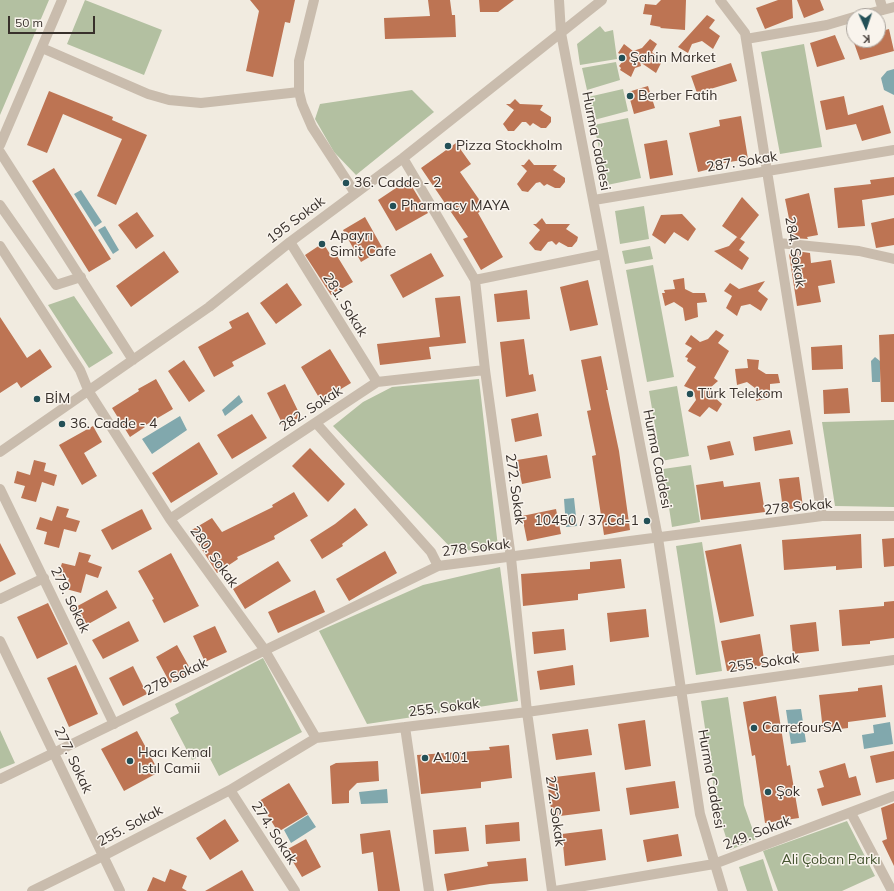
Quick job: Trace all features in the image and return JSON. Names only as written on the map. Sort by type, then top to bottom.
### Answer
[{"type":"street","points":[[0,145],[62,0]]},
{"type":"street","points":[[314,0],[299,61],[299,92],[302,104],[312,127],[355,193]]},
{"type":"street","name":"Hurma Caddesi","points":[[559,0],[561,33],[658,538],[700,814],[722,891]]},
{"type":"street","name":"195 Sokak","points":[[0,452],[209,307],[290,242],[403,158],[602,0]]},
{"type":"street","name":"284. Sokak","points":[[720,0],[745,33],[822,516]]},
{"type":"street","points":[[882,5],[894,7]]},
{"type":"street","points":[[746,39],[827,25],[846,19]]},
{"type":"street","points":[[42,48],[148,94],[169,100],[201,103],[299,92]]},
{"type":"street","name":"287. Sokak","points":[[594,200],[894,150]]},
{"type":"street","points":[[0,152],[134,360]]},
{"type":"street","name":"272. Sokak","points":[[403,158],[475,280],[485,370],[511,558],[528,712],[553,891]]},
{"type":"street","points":[[0,205],[56,285],[81,277]]},
{"type":"street","name":"281. Sokak","points":[[290,242],[377,382]]},
{"type":"street","points":[[779,243],[859,251],[894,259]]},
{"type":"street","name":"280. Sokak","points":[[0,246],[80,370],[88,392],[170,519],[264,649],[316,738]]},
{"type":"street","points":[[475,280],[603,254]]},
{"type":"street","name":"282. Sokak","points":[[170,519],[377,382],[485,370]]},
{"type":"street","points":[[316,423],[431,552],[438,566]]},
{"type":"street","name":"279. Sokak","points":[[0,488],[114,724]]},
{"type":"street","name":"278 Sokak","points":[[0,778],[438,566],[511,558],[822,516],[894,516]]},
{"type":"street","points":[[0,599],[44,578]]},
{"type":"street","name":"277. Sokak","points":[[0,641],[120,891]]},
{"type":"street","name":"255. Sokak","points":[[32,891],[230,790],[316,738],[528,712],[894,660]]},
{"type":"street","points":[[405,727],[429,891]]},
{"type":"street","name":"274. Sokak","points":[[230,790],[295,891]]},
{"type":"street","name":"249. Sokak","points":[[553,891],[714,864],[894,796]]},
{"type":"street","points":[[851,813],[892,891]]},
{"type":"green space","points":[[0,0],[49,0],[0,115]]},
{"type":"green space","points":[[85,0],[162,30],[144,75],[67,44]]},
{"type":"green space","points":[[600,26],[605,32],[613,30],[617,59],[580,65],[577,44]]},
{"type":"green space","points":[[804,44],[822,147],[780,154],[761,52]]},
{"type":"green space","points":[[616,62],[620,80],[587,90],[582,68]]},
{"type":"green space","points":[[623,89],[628,111],[594,120],[588,97]]},
{"type":"green space","points":[[412,90],[434,112],[356,175],[334,152],[315,119],[320,104]]},
{"type":"green space","points":[[628,118],[641,178],[607,185],[594,125]]},
{"type":"green space","points":[[644,206],[649,239],[620,244],[615,211]]},
{"type":"green space","points":[[650,246],[653,259],[625,264],[622,251]]},
{"type":"green space","points":[[653,265],[674,377],[647,382],[626,270]]},
{"type":"green space","points":[[74,296],[113,353],[89,368],[48,305]]},
{"type":"green space","points":[[479,379],[498,547],[455,552],[333,426],[363,402],[392,387]]},
{"type":"green space","points":[[677,386],[689,456],[661,461],[649,391]]},
{"type":"green space","points":[[894,420],[894,507],[835,506],[822,422]]},
{"type":"green space","points":[[691,465],[700,522],[672,527],[663,469]]},
{"type":"green space","points":[[702,542],[722,671],[696,675],[676,546]]},
{"type":"green space","points":[[500,567],[518,701],[367,724],[319,631],[423,585]]},
{"type":"green space","points":[[263,658],[302,732],[219,776],[207,753],[192,760],[170,718],[179,713],[175,704]]},
{"type":"green space","points":[[728,697],[744,805],[756,839],[730,850],[717,809],[701,701]]},
{"type":"green space","points":[[0,730],[15,763],[0,769]]},
{"type":"green space","name":"Ali Çoban Parkı","points":[[847,821],[875,876],[842,891],[778,891],[763,851]]},
{"type":"green space","points":[[763,859],[773,891],[747,891],[739,867]]},
{"type":"water","points":[[894,69],[894,95],[884,90],[881,78],[887,71]]},
{"type":"water","points":[[81,190],[102,222],[95,227],[74,194]]},
{"type":"water","points":[[105,226],[119,250],[113,254],[98,230]]},
{"type":"water","points":[[875,357],[880,361],[880,382],[872,382],[871,361]]},
{"type":"water","points":[[239,395],[243,402],[225,416],[222,410]]},
{"type":"water","points":[[180,416],[187,430],[152,454],[142,439]]},
{"type":"water","points":[[574,498],[577,526],[566,527],[564,499]]},
{"type":"water","points":[[801,709],[806,742],[791,744],[786,710]]},
{"type":"water","points":[[890,722],[893,744],[864,749],[862,735],[874,733],[873,725]]},
{"type":"water","points":[[387,789],[388,803],[361,804],[359,792]]},
{"type":"water","points":[[308,815],[316,827],[291,843],[284,830]]},
{"type":"building","points":[[250,0],[295,0],[290,23],[285,22],[273,77],[246,71],[259,11]]},
{"type":"building","points":[[428,0],[450,0],[452,15],[455,15],[456,37],[385,39],[384,18],[430,16]]},
{"type":"building","points":[[479,0],[514,0],[498,12],[480,12]]},
{"type":"building","points":[[661,0],[686,0],[685,30],[660,28],[661,27],[650,25],[652,15],[643,14],[645,4],[656,5]]},
{"type":"building","points":[[778,0],[792,0],[793,18],[765,29],[756,8]]},
{"type":"building","points":[[797,0],[820,0],[824,10],[804,18]]},
{"type":"building","points":[[707,15],[715,20],[709,28],[720,36],[713,49],[702,41],[692,44],[688,53],[678,47]]},
{"type":"building","points":[[889,29],[894,51],[860,60],[856,48],[886,48],[886,30]]},
{"type":"building","points":[[835,35],[845,59],[817,67],[810,43]]},
{"type":"building","points":[[650,39],[657,44],[652,52],[662,61],[656,73],[640,62],[641,66],[635,68],[631,77],[620,70],[621,68],[619,66],[626,57],[618,53],[624,44],[633,51],[642,48]]},
{"type":"building","points":[[731,63],[737,81],[697,93],[691,76]]},
{"type":"building","points":[[648,86],[655,108],[634,114],[628,92]]},
{"type":"building","points":[[49,91],[113,117],[112,120],[147,135],[116,205],[97,196],[122,139],[63,114],[47,153],[27,145]]},
{"type":"building","points":[[844,96],[848,115],[883,105],[891,133],[862,141],[856,124],[826,130],[820,101]]},
{"type":"building","points":[[515,99],[520,104],[543,105],[540,110],[551,117],[551,122],[546,128],[541,128],[533,123],[530,126],[526,122],[522,122],[514,131],[508,131],[503,124],[514,110],[506,104],[510,104]]},
{"type":"building","points":[[741,116],[748,159],[717,164],[718,167],[698,172],[689,133],[720,126],[719,120]]},
{"type":"building","points":[[667,140],[673,175],[650,179],[644,144]]},
{"type":"building","points":[[456,143],[471,164],[460,172],[485,208],[478,213],[503,257],[481,270],[463,239],[468,237],[421,168]]},
{"type":"building","points":[[529,159],[534,165],[557,165],[553,170],[565,178],[565,182],[560,188],[555,188],[547,184],[544,186],[540,182],[536,183],[528,192],[522,191],[517,184],[527,171],[521,165],[524,165]]},
{"type":"building","points":[[54,168],[111,259],[89,272],[32,181]]},
{"type":"building","points":[[894,177],[894,195],[862,200],[865,226],[838,228],[834,188],[871,184],[870,180]]},
{"type":"building","points":[[408,180],[428,213],[396,231],[378,200]]},
{"type":"building","points":[[809,193],[818,235],[807,237],[808,239],[793,238],[785,199]]},
{"type":"building","points":[[742,197],[759,215],[740,239],[722,226]]},
{"type":"building","points":[[137,212],[154,236],[136,249],[118,225]]},
{"type":"building","points":[[682,214],[696,229],[688,241],[674,232],[665,244],[652,235],[661,215]]},
{"type":"building","points":[[365,217],[383,249],[361,262],[343,230]]},
{"type":"building","points":[[542,218],[546,224],[570,224],[566,229],[578,237],[577,241],[572,247],[568,247],[559,242],[556,245],[552,241],[548,242],[541,251],[535,250],[529,243],[540,230],[533,224],[536,224]]},
{"type":"building","points":[[894,218],[894,245],[876,248],[871,223]]},
{"type":"building","points":[[737,237],[745,242],[739,250],[749,258],[742,270],[714,251],[729,246]]},
{"type":"building","points":[[323,243],[330,254],[334,251],[353,282],[331,295],[305,255]]},
{"type":"building","points":[[164,251],[179,272],[131,307],[116,286]]},
{"type":"building","points":[[796,251],[810,253],[811,263],[831,260],[835,283],[818,286],[821,302],[797,306],[789,254],[797,253]]},
{"type":"building","points":[[431,253],[444,276],[403,298],[390,275]]},
{"type":"building","points":[[684,278],[685,289],[693,293],[705,293],[707,302],[697,303],[698,317],[685,321],[683,308],[674,302],[665,306],[662,293],[665,293],[664,290],[675,289],[673,280]]},
{"type":"building","points":[[588,280],[598,325],[570,331],[560,287]]},
{"type":"building","points":[[765,281],[758,291],[768,299],[761,311],[750,304],[741,306],[737,316],[726,308],[732,296],[724,291],[730,283],[739,289]]},
{"type":"building","points":[[287,283],[302,305],[276,324],[260,303]]},
{"type":"building","points":[[527,290],[530,319],[497,322],[494,294]]},
{"type":"building","points":[[460,296],[466,343],[429,347],[431,359],[380,365],[377,344],[440,337],[435,298]]},
{"type":"building","points":[[248,312],[266,344],[232,362],[234,366],[214,377],[198,347],[232,328],[229,322]]},
{"type":"building","points":[[0,317],[27,358],[40,349],[52,367],[21,388],[17,382],[0,393]]},
{"type":"building","points":[[716,330],[724,335],[718,343],[729,351],[714,378],[718,381],[710,388],[713,396],[722,404],[717,412],[709,407],[700,417],[688,411],[696,400],[693,390],[684,386],[696,367],[687,361],[688,358],[685,357],[692,348],[685,344],[691,335],[700,342],[708,339]]},
{"type":"building","points":[[894,334],[894,402],[881,402],[879,335]]},
{"type":"building","points":[[524,339],[529,375],[533,374],[536,391],[506,397],[500,342]]},
{"type":"building","points":[[842,345],[843,369],[812,370],[811,347]]},
{"type":"building","points":[[330,349],[351,383],[321,401],[301,367]]},
{"type":"building","points":[[601,356],[608,390],[606,390],[619,451],[630,530],[604,535],[592,456],[596,455],[587,411],[591,410],[581,360]]},
{"type":"building","points":[[747,359],[759,360],[758,369],[766,374],[778,374],[780,383],[770,384],[770,398],[756,401],[755,388],[747,382],[737,385],[735,369],[748,368]]},
{"type":"building","points":[[184,360],[205,391],[189,402],[168,371]]},
{"type":"building","points":[[156,379],[173,409],[144,426],[145,427],[130,437],[112,408],[139,391],[138,389]]},
{"type":"building","points":[[285,384],[301,417],[283,425],[267,393]]},
{"type":"building","points":[[848,388],[850,413],[824,414],[823,390]]},
{"type":"building","points":[[538,413],[542,436],[515,442],[511,419]]},
{"type":"building","points":[[252,414],[267,438],[232,459],[217,435]]},
{"type":"building","points":[[93,426],[102,442],[84,453],[97,476],[82,485],[59,445]]},
{"type":"building","points":[[790,430],[793,444],[755,451],[753,437]]},
{"type":"building","points":[[730,441],[734,455],[710,460],[707,446]]},
{"type":"building","points":[[199,442],[218,474],[171,503],[152,473]]},
{"type":"building","points":[[310,448],[345,484],[328,502],[292,466]]},
{"type":"building","points":[[547,455],[551,478],[522,484],[517,460]]},
{"type":"building","points":[[34,460],[46,463],[44,471],[57,475],[54,486],[42,482],[36,502],[21,498],[25,486],[14,483],[17,471],[30,475]]},
{"type":"building","points":[[799,477],[803,507],[783,510],[779,479]]},
{"type":"building","points":[[723,481],[724,487],[760,482],[765,512],[701,520],[696,485]]},
{"type":"building","points":[[294,492],[308,516],[274,536],[275,539],[237,557],[238,559],[217,573],[190,531],[212,518],[222,532],[273,507],[272,505]]},
{"type":"building","points":[[57,506],[69,509],[66,517],[80,521],[76,532],[64,529],[59,548],[44,544],[47,532],[36,529],[40,517],[52,521]]},
{"type":"building","points":[[355,508],[368,525],[342,544],[343,546],[322,559],[310,540],[335,524]]},
{"type":"building","points":[[142,509],[152,529],[112,550],[101,530]]},
{"type":"building","points":[[556,509],[561,534],[527,541],[522,516]]},
{"type":"building","points":[[861,534],[862,568],[836,570],[836,566],[784,570],[782,540]]},
{"type":"building","points":[[894,538],[894,566],[884,567],[882,539]]},
{"type":"building","points":[[0,543],[16,574],[0,582]]},
{"type":"building","points":[[741,544],[754,616],[720,623],[705,551]]},
{"type":"building","points":[[385,551],[397,573],[349,601],[336,579]]},
{"type":"building","points":[[79,552],[91,555],[88,562],[102,567],[98,578],[86,574],[81,593],[66,589],[69,578],[58,575],[62,563],[75,566]]},
{"type":"building","points":[[171,553],[199,606],[164,623],[152,600],[154,599],[138,571]]},
{"type":"building","points":[[621,559],[625,588],[578,594],[578,600],[523,606],[521,574],[590,569],[590,562]]},
{"type":"building","points":[[278,561],[291,581],[245,609],[233,589]]},
{"type":"building","points":[[107,590],[117,608],[83,627],[72,609]]},
{"type":"building","points":[[315,590],[325,612],[278,633],[268,612]]},
{"type":"building","points":[[894,601],[894,638],[870,641],[870,644],[842,646],[839,610],[884,606],[884,602]]},
{"type":"building","points":[[48,603],[68,644],[37,659],[17,617]]},
{"type":"building","points":[[646,609],[649,637],[610,642],[607,613]]},
{"type":"building","points":[[129,621],[139,641],[103,659],[92,640]]},
{"type":"building","points":[[816,622],[819,651],[793,654],[790,625]]},
{"type":"building","points":[[215,626],[227,652],[205,662],[193,636]]},
{"type":"building","points":[[564,629],[566,650],[534,654],[532,632]]},
{"type":"building","points":[[760,634],[765,665],[727,671],[721,641]]},
{"type":"building","points":[[177,645],[192,672],[170,683],[156,657]]},
{"type":"building","points":[[76,665],[98,714],[69,727],[47,678]]},
{"type":"building","points":[[573,665],[575,685],[540,690],[537,671]]},
{"type":"building","points":[[133,666],[147,694],[123,706],[109,678]]},
{"type":"building","points":[[882,685],[886,717],[848,722],[848,728],[823,731],[819,695],[858,691],[858,688]]},
{"type":"building","points":[[776,696],[787,766],[790,765],[799,818],[765,823],[755,755],[752,756],[743,702]]},
{"type":"building","points":[[645,720],[651,766],[625,770],[618,724]]},
{"type":"building","points":[[588,729],[592,755],[556,760],[552,734]]},
{"type":"building","name":"Hacı Kemal Istıl Camii","points":[[137,731],[159,772],[124,791],[101,749]]},
{"type":"building","points":[[509,745],[512,778],[481,782],[481,788],[421,794],[417,755],[490,750],[489,747]]},
{"type":"building","points":[[894,751],[894,779],[876,783],[870,756]]},
{"type":"building","points":[[378,761],[379,781],[357,783],[349,791],[349,803],[332,804],[330,766],[336,763]]},
{"type":"building","points":[[845,763],[849,778],[856,776],[861,795],[822,806],[817,789],[824,787],[819,771]]},
{"type":"building","points":[[595,772],[600,811],[552,817],[547,778]]},
{"type":"building","points":[[675,781],[679,808],[630,815],[626,788]]},
{"type":"building","points":[[289,783],[308,814],[278,832],[259,801]]},
{"type":"building","points":[[894,803],[894,866],[882,841],[887,839],[881,808]]},
{"type":"building","points":[[225,819],[239,841],[210,860],[196,838]]},
{"type":"building","points":[[519,822],[520,841],[486,844],[485,825]]},
{"type":"building","points":[[466,827],[469,851],[435,854],[433,830]]},
{"type":"building","points":[[602,829],[606,860],[565,866],[562,834]]},
{"type":"building","points":[[390,830],[400,891],[378,891],[373,852],[362,854],[360,834]]},
{"type":"building","points":[[678,834],[682,856],[647,862],[643,840]]},
{"type":"building","points":[[306,839],[321,867],[302,877],[286,850]]},
{"type":"building","points":[[526,858],[528,881],[490,884],[447,891],[444,874],[488,866],[487,862]]},
{"type":"building","points":[[170,869],[187,876],[182,888],[187,891],[147,891],[153,877],[165,882]]},
{"type":"building","points":[[242,870],[254,891],[205,891]]},
{"type":"place","name":"Şahin Market","points":[[622,58]]},
{"type":"place","name":"Berber Fatih","points":[[630,96]]},
{"type":"place","name":"Pizza Stockholm","points":[[448,146]]},
{"type":"place","name":"36. Cadde - 2","points":[[346,183]]},
{"type":"place","name":"Pharmacy MAYA","points":[[393,206]]},
{"type":"place","name":"Apayrı Simit Cafe","points":[[322,244]]},
{"type":"place","name":"Türk Telekom","points":[[690,394]]},
{"type":"place","name":"BİM","points":[[37,399]]},
{"type":"place","name":"36. Cadde - 4","points":[[62,424]]},
{"type":"place","name":"10450 / 37.Cd-1","points":[[647,521]]},
{"type":"place","name":"CarrefourSA","points":[[754,728]]},
{"type":"place","name":"A101","points":[[425,758]]},
{"type":"place","name":"Hacı Kemal Istıl Camii","points":[[130,761]]},
{"type":"place","name":"Şok","points":[[768,792]]}]
